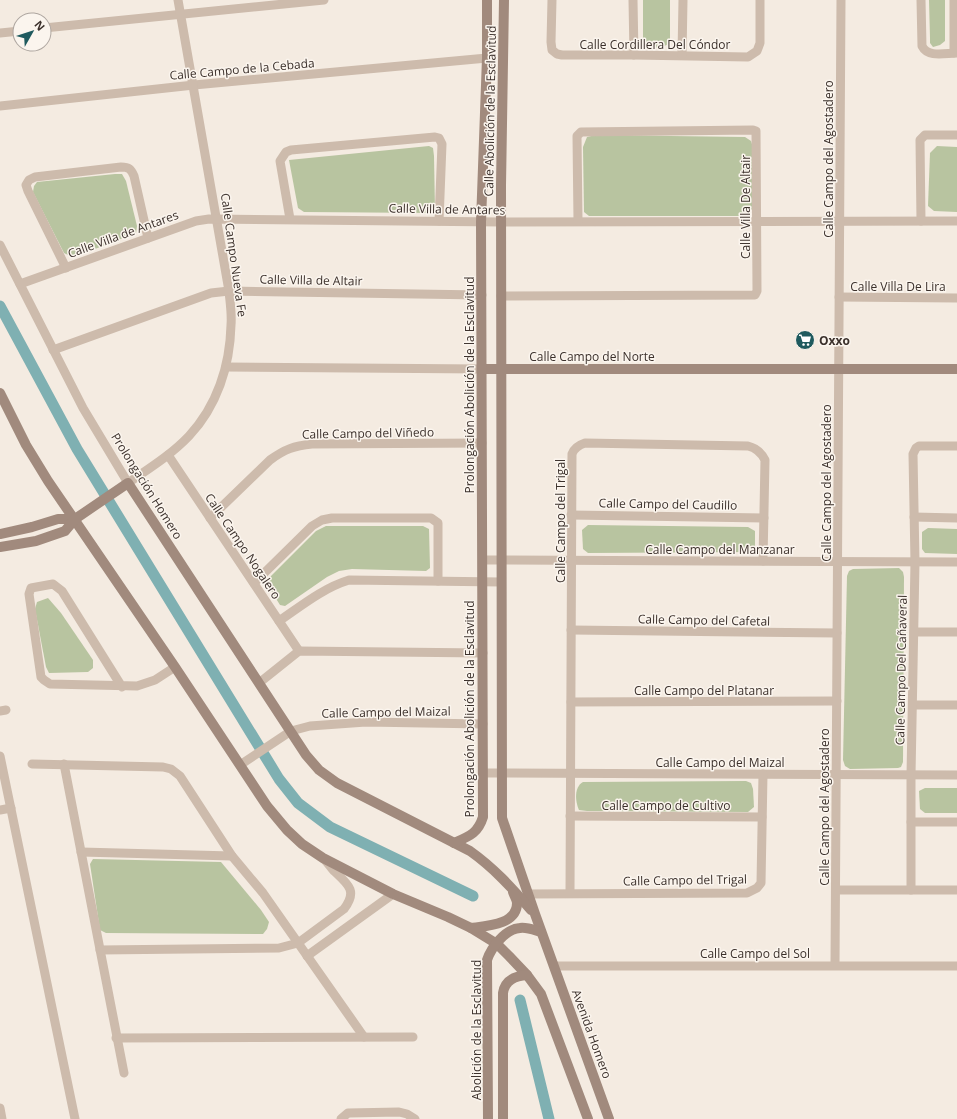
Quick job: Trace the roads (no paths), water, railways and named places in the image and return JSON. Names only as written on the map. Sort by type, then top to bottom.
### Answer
[{"type":"main road","name":"Calle Abolición de la Esclavitud","points":[[482,222],[487,58],[487,0]]},
{"type":"main road","name":"Calle Abolición de la Esclavitud","points":[[502,222],[504,0]]},
{"type":"main road","name":"Prolongación Abolición de la Esclavitud","points":[[454,843],[474,833],[480,826],[483,816],[482,222]]},
{"type":"main road","points":[[502,222],[502,818],[552,962]]},
{"type":"main road","name":"Calle Campo del Norte","points":[[482,369],[957,369]]},
{"type":"main road","points":[[0,393],[30,451],[48,481],[175,667],[267,806],[287,830],[302,844],[323,858],[393,894],[471,928],[497,944],[527,975],[541,994],[588,1119]]},
{"type":"main road","name":"Calle Campo Nueva Fe","points":[[0,547],[36,541],[64,531],[75,519],[128,483]]},
{"type":"main road","name":"Prolongación Homero","points":[[128,483],[291,731]]},
{"type":"main road","points":[[0,534],[32,527],[58,518],[75,519]]},
{"type":"main road","points":[[291,731],[306,755],[319,770],[337,783],[470,851],[484,861],[511,887],[535,914]]},
{"type":"main road","points":[[471,928],[497,924],[508,920],[513,914],[517,902],[511,887]]},
{"type":"main road","name":"Abolición de la Esclavitud","points":[[488,1119],[487,960],[497,944],[508,933],[519,928],[530,928],[541,932]]},
{"type":"main road","name":"Avenida Homero","points":[[552,962],[609,1119]]},
{"type":"main road","points":[[503,1119],[503,989],[510,979],[527,975]]},
{"type":"street","name":"Calle Campo Nueva Fe","points":[[128,483],[168,454],[188,437],[203,417],[218,390],[226,367],[231,324],[229,291],[178,0]]},
{"type":"street","points":[[52,27],[180,16],[324,0]]},
{"type":"street","name":"Calle Cordillera Del Cóndor","points":[[552,0],[551,49],[562,55],[682,55],[748,57],[753,55],[760,43],[760,0]]},
{"type":"street","points":[[633,0],[634,55]]},
{"type":"street","points":[[682,55],[683,0]]},
{"type":"street","name":"Calle Campo del Agostadero","points":[[835,965],[841,0]]},
{"type":"street","points":[[921,0],[922,46],[924,50],[932,54],[955,53],[954,0]]},
{"type":"street","points":[[0,33],[12,32]]},
{"type":"street","name":"Calle Campo de la Cebada","points":[[0,106],[194,85],[487,58]]},
{"type":"street","name":"Calle Villa De Altair","points":[[502,296],[754,295],[757,292],[757,133],[753,130],[581,132],[578,136],[578,221]]},
{"type":"street","points":[[921,221],[920,140],[925,135],[957,135]]},
{"type":"street","points":[[290,219],[280,161],[286,152],[291,150],[435,137],[440,140],[442,144],[439,221]]},
{"type":"street","points":[[66,268],[28,191],[26,185],[28,180],[35,177],[128,167],[134,176],[148,238]]},
{"type":"street","name":"Calle Villa de Antares","points":[[20,284],[196,221],[217,218],[482,222],[957,221]]},
{"type":"street","name":"Prolongación Homero","points":[[0,245],[83,408],[128,483]]},
{"type":"street","name":"Calle Villa de Altair","points":[[53,350],[211,293],[229,291],[482,295]]},
{"type":"street","name":"Calle Villa De Lira","points":[[839,297],[957,298]]},
{"type":"street","name":"Calle Campo del Norte","points":[[226,367],[482,369]]},
{"type":"street","name":"Calle Campo del Viñedo","points":[[210,518],[270,460],[281,451],[293,447],[312,444],[482,443]]},
{"type":"street","name":"Calle Campo del Trigal","points":[[570,893],[571,515],[572,454],[574,450],[582,444],[754,447],[765,460],[763,561]]},
{"type":"street","name":"Calle Campo Del Cañaveral","points":[[911,890],[911,775],[915,562],[914,450],[919,446],[957,446]]},
{"type":"street","name":"Calle Campo Nogalero","points":[[168,454],[299,651]]},
{"type":"street","name":"Calle Campo del Caudillo","points":[[571,515],[764,518]]},
{"type":"street","points":[[914,517],[957,518]]},
{"type":"street","points":[[254,583],[312,526],[322,520],[332,518],[434,519],[438,523],[438,581]]},
{"type":"street","name":"Calle Campo del Manzanar","points":[[483,560],[957,562]]},
{"type":"street","points":[[279,621],[325,590],[349,580],[501,582]]},
{"type":"street","points":[[122,687],[62,591],[53,584],[31,588],[29,594],[41,677],[50,684],[122,687],[137,686],[144,685],[155,680],[175,667]]},
{"type":"street","name":"Calle Campo del Cafetal","points":[[571,630],[837,634]]},
{"type":"street","points":[[914,632],[957,632]]},
{"type":"street","points":[[259,683],[299,651],[483,653]]},
{"type":"street","name":"Calle Campo del Platanar","points":[[571,702],[837,702]]},
{"type":"street","points":[[913,705],[957,705]]},
{"type":"street","name":"Calle Campo del Maizal","points":[[291,731],[310,726],[366,722],[483,724]]},
{"type":"street","points":[[240,765],[291,731]]},
{"type":"street","points":[[0,756],[75,1119]]},
{"type":"street","points":[[32,764],[163,767],[171,769],[180,776],[232,856],[263,893],[364,1037]]},
{"type":"street","points":[[64,764],[124,1073]]},
{"type":"street","name":"Calle Campo del Maizal","points":[[483,773],[957,775]]},
{"type":"street","name":"Calle Campo del Trigal","points":[[528,894],[748,893],[753,891],[761,883],[763,774]]},
{"type":"street","points":[[0,810],[11,808]]},
{"type":"street","name":"Calle Campo de Cultivo","points":[[570,816],[762,817]]},
{"type":"street","points":[[911,822],[957,822]]},
{"type":"street","points":[[81,852],[232,856]]},
{"type":"street","points":[[100,950],[279,948],[298,943],[344,909],[349,903],[350,889],[347,883],[323,858]]},
{"type":"street","points":[[836,890],[957,890]]},
{"type":"street","points":[[307,956],[393,894]]},
{"type":"street","name":"Calle Campo del Sol","points":[[552,962],[957,966]]},
{"type":"street","points":[[116,1038],[413,1037]]},
{"type":"street","points":[[0,1108],[2,1119]]},
{"type":"street","points":[[341,1119],[348,1114],[399,1112],[407,1114],[415,1119]]},
{"type":"waterway","points":[[0,306],[77,449],[279,779],[298,803],[330,827],[473,896]]},
{"type":"waterway","points":[[520,1000],[549,1119]]},
{"type":"place","name":"Oxxo","points":[[805,340]]}]
